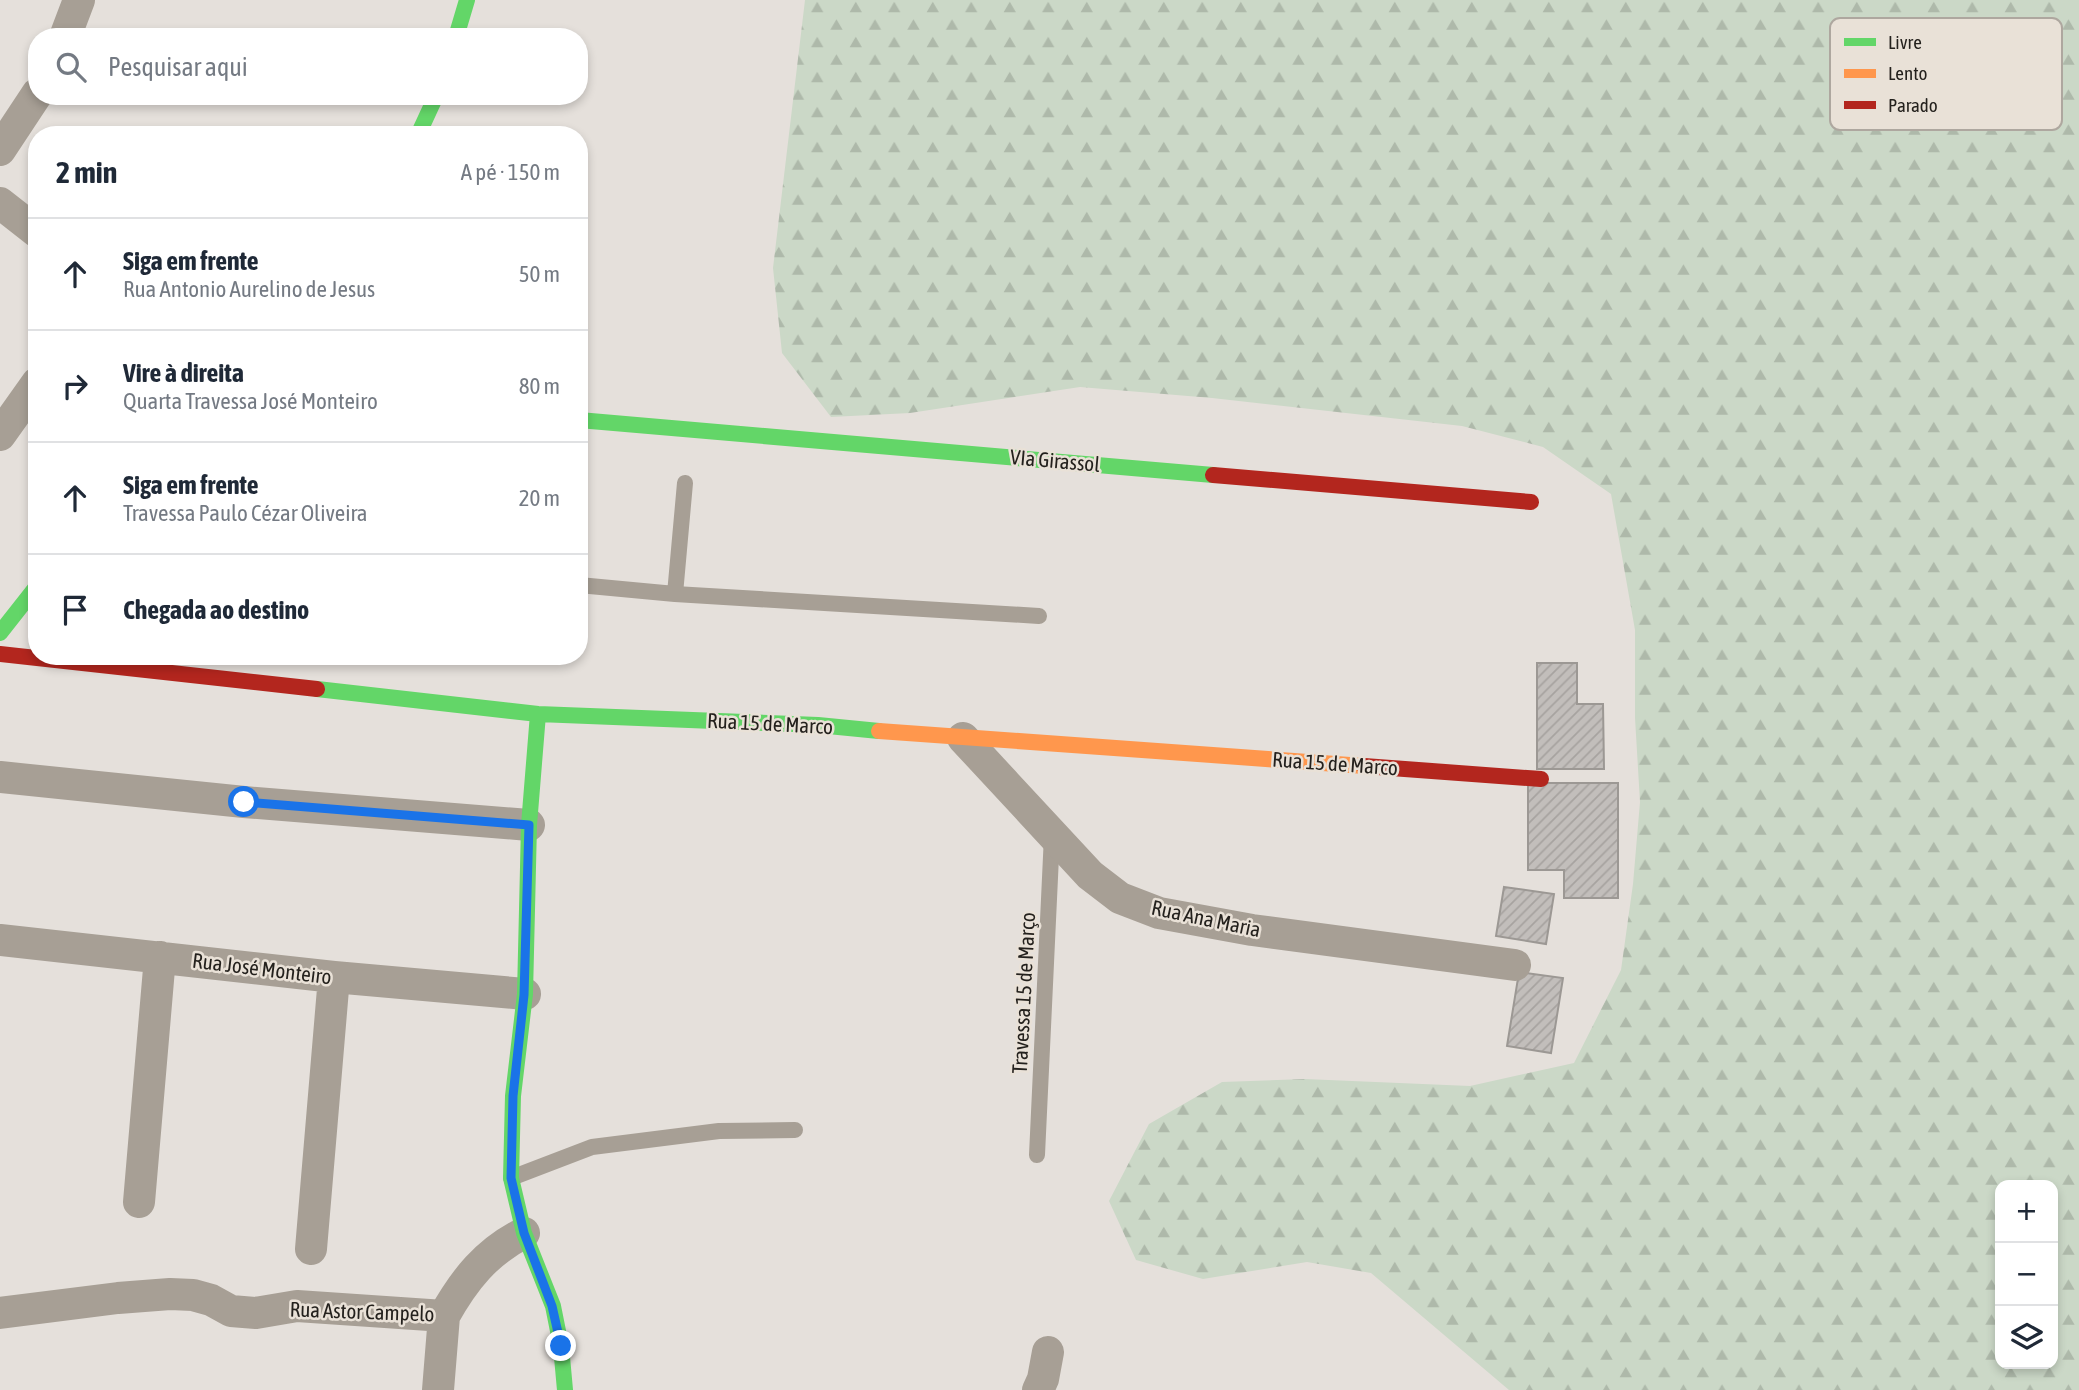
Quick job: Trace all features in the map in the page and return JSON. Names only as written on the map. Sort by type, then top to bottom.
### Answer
[{"type":"street","points":[[68,28],[79,0]]},
{"type":"street","points":[[459,28],[467,0]]},
{"type":"street","points":[[0,150],[30,105]]},
{"type":"street","points":[[422,126],[432,105]]},
{"type":"street","points":[[0,203],[28,225]]},
{"type":"street","points":[[0,435],[28,396]]},
{"type":"street","name":"VIa Girassol","points":[[588,421],[1531,502]]},
{"type":"street","points":[[0,633],[28,597]]},
{"type":"street","name":"Rua 15 de Marco","points":[[0,654],[28,657]]},
{"type":"street","name":"Rua 15 de Marco","points":[[99,665],[538,714],[818,725],[963,738],[1541,779]]},
{"type":"street","points":[[538,714],[529,825],[524,995],[513,1096],[511,1178],[524,1233],[552,1306],[561,1346],[565,1390]]},
{"type":"street","name":"Rua Ana Maria","points":[[963,738],[1090,875],[1120,898],[1159,913],[1252,930],[1516,965]]},
{"type":"street","points":[[0,777],[244,802],[529,825]]},
{"type":"street","name":"Rua José Monteiro","points":[[0,940],[524,995]]},
{"type":"street","points":[[139,1202],[160,957]]},
{"type":"street","points":[[311,1250],[334,977]]},
{"type":"street","name":"Rua Astor Campelo","points":[[0,1313],[170,1294],[193,1295],[212,1300],[232,1311],[256,1313],[297,1306],[444,1316],[467,1277],[480,1263],[524,1233]]},
{"type":"street","points":[[438,1390],[444,1316]]},
{"type":"street","points":[[1038,1390],[1048,1352]]},
{"type":"lane","points":[[675,594],[685,483]]},
{"type":"lane","points":[[588,586],[675,594],[1039,616]]},
{"type":"lane","name":"Travessa 15 de Março","points":[[1038,1155],[1052,832]]},
{"type":"lane","points":[[511,1178],[592,1147],[719,1131],[795,1130]]},
{"type":"green space","points":[[805,0],[2079,0],[2079,1390],[1509,1390],[1371,1273],[1307,1262],[1203,1279],[1136,1260],[1109,1201],[1149,1124],[1222,1082],[1305,1079],[1470,1086],[1574,1063],[1621,970],[1633,884],[1640,802],[1635,718],[1635,630],[1611,494],[1543,447],[1462,426],[1212,398],[1080,387],[910,413],[831,417],[782,353],[773,268]]},
{"type":"building","points":[[1537,663],[1577,663],[1577,704],[1603,704],[1604,769],[1537,769]]},
{"type":"building","points":[[1528,783],[1618,783],[1618,898],[1564,898],[1564,870],[1528,870]]},
{"type":"building","points":[[1504,887],[1554,894],[1546,944],[1496,936]]},
{"type":"building","points":[[1519,972],[1563,978],[1551,1053],[1507,1046]]},
{"type":"traffic: fast","points":[[459,28],[467,0]]},
{"type":"traffic: fast","points":[[422,126],[432,105]]},
{"type":"traffic: fast","points":[[588,421],[1213,475]]},
{"type":"traffic: fast","points":[[0,633],[28,597]]},
{"type":"traffic: fast","points":[[317,689],[538,714],[818,725],[879,731]]},
{"type":"traffic: fast","points":[[538,714],[529,825],[525,994],[513,1096],[511,1178],[524,1233],[553,1306],[561,1346],[565,1390]]},
{"type":"traffic: slow","points":[[879,731],[1364,766]]},
{"type":"traffic: jam","points":[[1213,475],[1531,502]]},
{"type":"traffic: jam","points":[[0,654],[28,657]]},
{"type":"traffic: jam","points":[[100,665],[317,689]]},
{"type":"traffic: jam","points":[[1364,766],[1541,779]]},
{"type":"route","points":[[244,802],[529,825],[524,995],[513,1096],[511,1178],[524,1233],[552,1306],[561,1346]]}]
